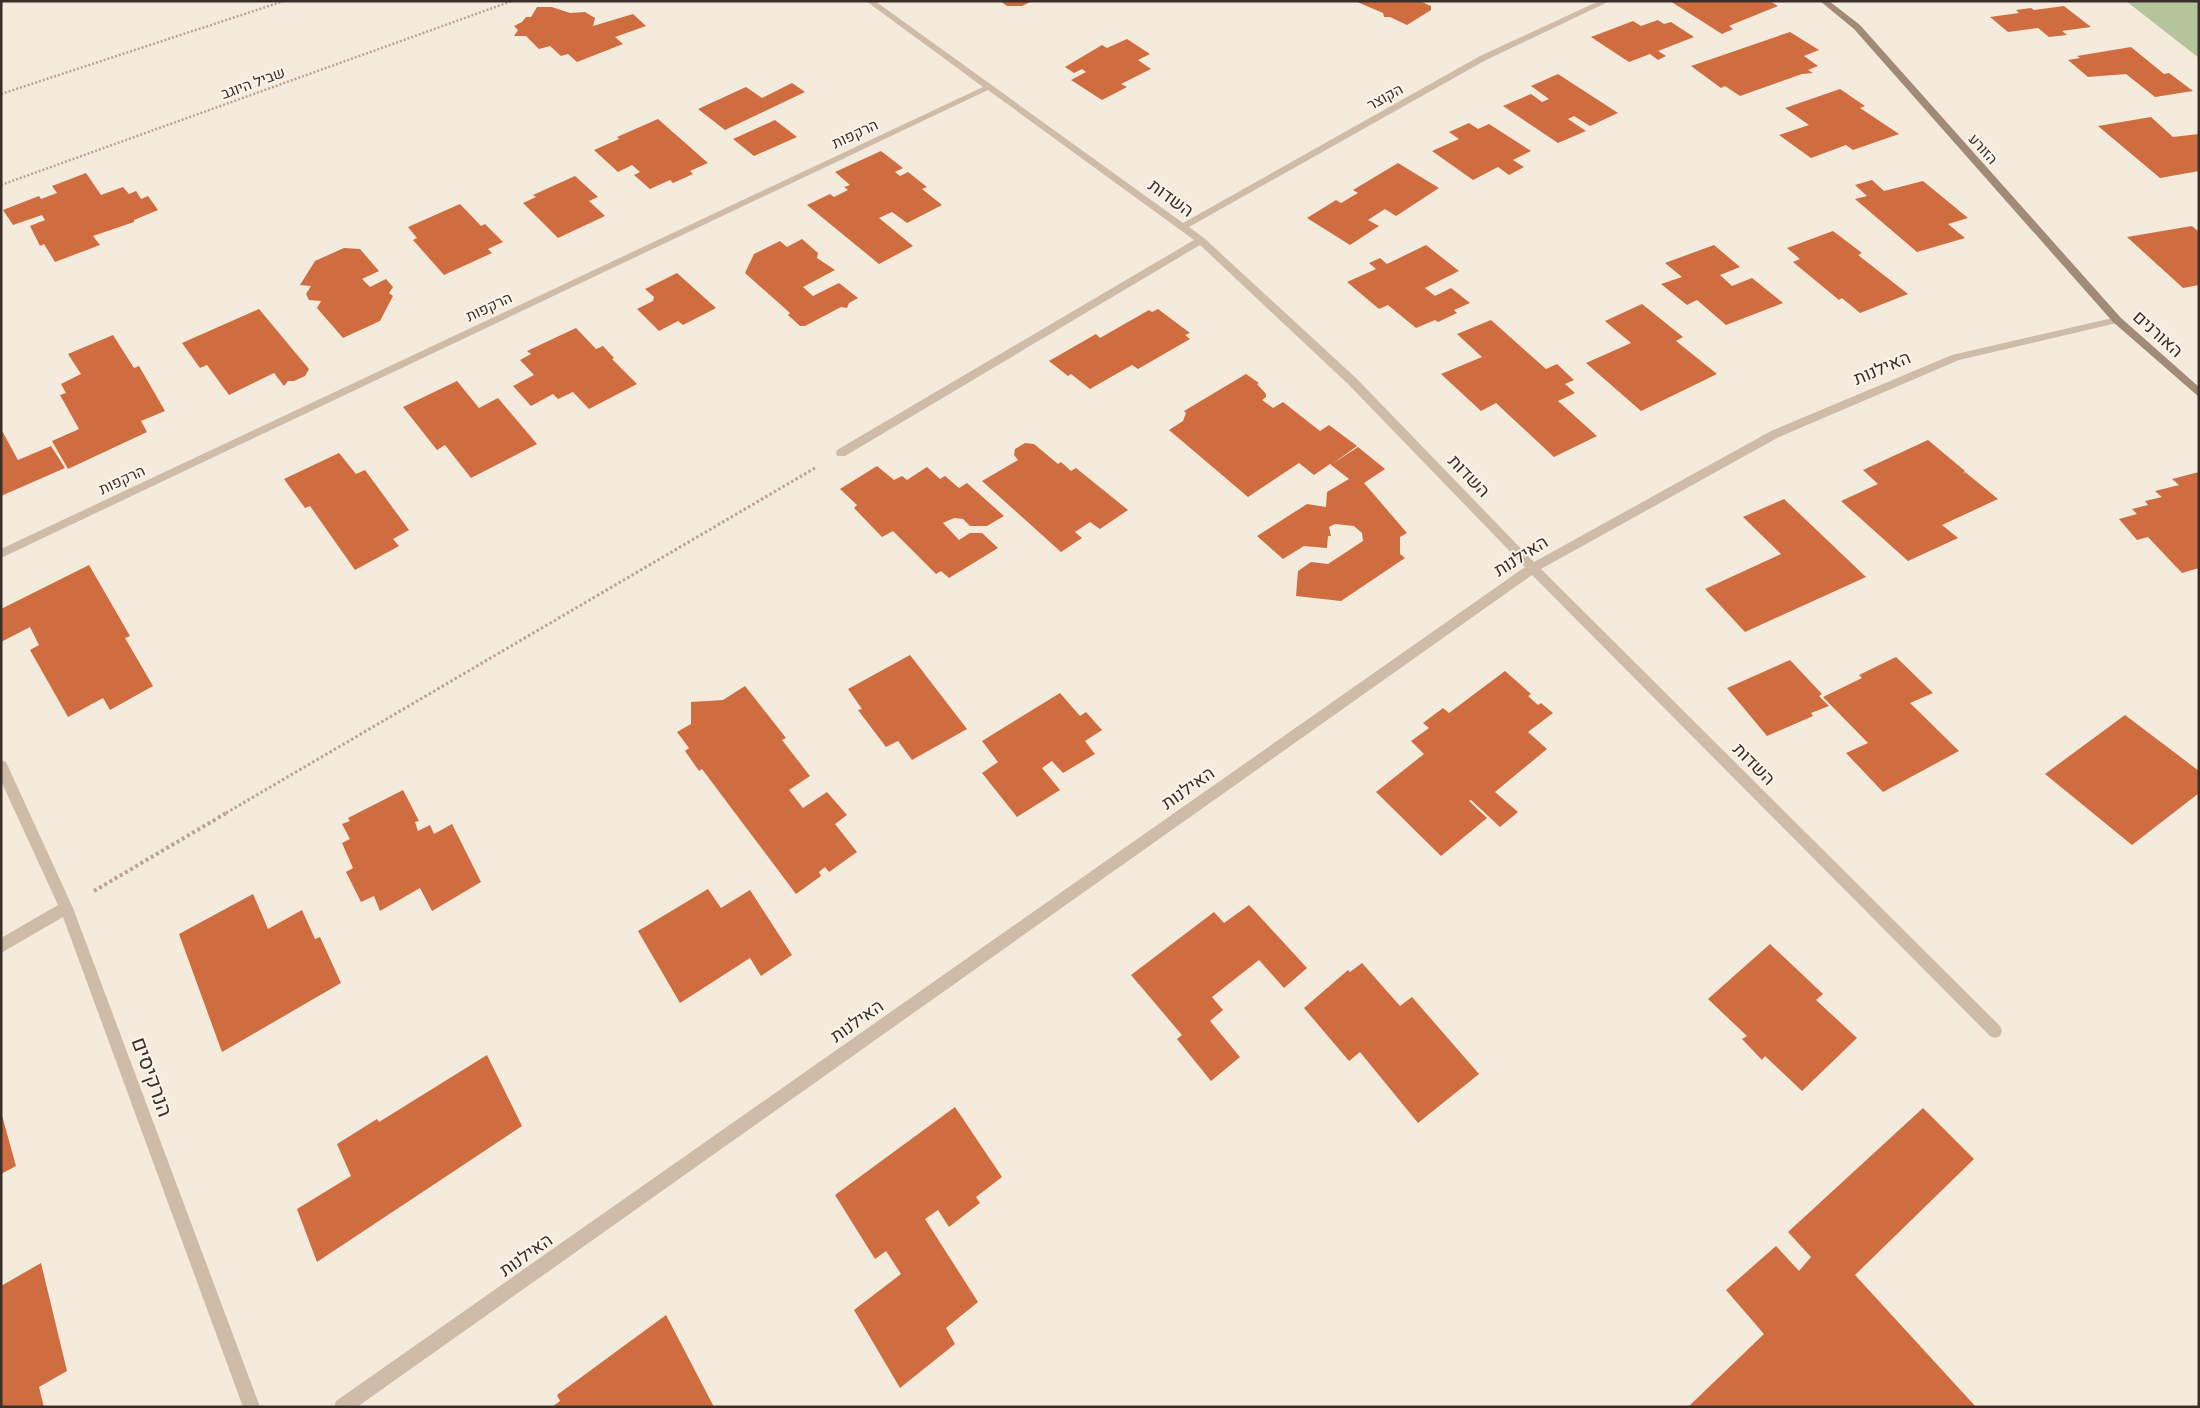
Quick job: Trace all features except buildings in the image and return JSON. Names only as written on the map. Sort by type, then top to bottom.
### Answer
[{"type":"street","name":"השדות","points":[[870,1],[1201,240],[1353,382],[1533,568],[1995,1031]]},
{"type":"street","name":"הקוצר","points":[[1182,227],[1482,58],[1606,1]]},
{"type":"street","name":"הזורע","points":[[1824,1],[1857,27],[2117,320]]},
{"type":"street","name":"הרקפות","points":[[1,554],[989,87]]},
{"type":"street","points":[[841,453],[1201,240]]},
{"type":"street","name":"האורנים","points":[[2117,320],[2199,393]]},
{"type":"street","name":"האילנות","points":[[342,1407],[1533,568],[1775,434],[1901,380],[1956,358],[2117,320]]},
{"type":"street","name":"הנרקיסים","points":[[1,766],[66,908],[252,1407]]},
{"type":"street","points":[[1,946],[66,908]]},
{"type":"path","points":[[1,94],[284,1]]},
{"type":"path","name":"שביל היוגב","points":[[1,185],[512,1]]},
{"type":"path","points":[[66,908],[841,453]]},
{"type":"green space","points":[[2126,1],[2199,1],[2199,58]]}]
